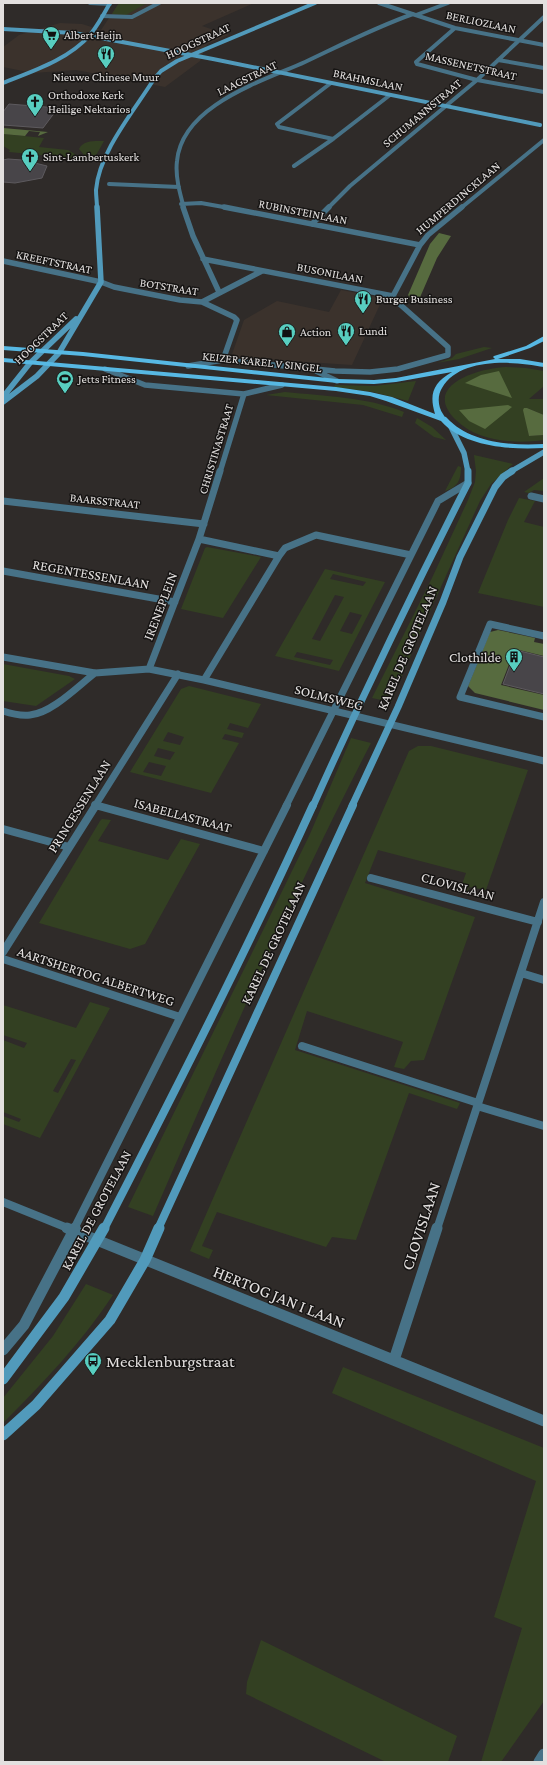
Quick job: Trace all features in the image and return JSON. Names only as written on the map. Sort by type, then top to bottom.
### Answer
[{"type":"main road","points":[[471,366],[516,351],[544,338]]},
{"type":"main road","name":"KEIZER KAREL V SINGEL","points":[[3,348],[337,381],[374,382],[463,368]]},
{"type":"main road","name":"KEIZER KAREL V SINGEL","points":[[3,360],[282,384],[370,394],[389,399],[448,422],[471,437],[492,444],[520,447],[544,446]]},
{"type":"main road","points":[[448,422],[440,413],[436,405],[437,390],[444,380],[463,368],[487,362],[505,360],[544,365]]},
{"type":"street","points":[[90,3],[110,4]]},
{"type":"street","points":[[102,16],[132,18],[159,3]]},
{"type":"street","name":"HOOGSTRAAT","points":[[3,402],[37,376],[60,353],[81,314],[101,282],[96,190],[98,178],[105,157],[140,104],[154,79],[173,63],[314,3]]},
{"type":"street","name":"BERLIOZLAAN","points":[[379,3],[455,28],[544,45]]},
{"type":"street","name":"LAAGSTRAAT","points":[[220,292],[203,259],[183,212],[179,187],[176,159],[184,139],[199,118],[220,101],[232,94],[374,29],[448,3]]},
{"type":"street","points":[[3,83],[59,58],[89,36],[110,4]]},
{"type":"street","name":"SCHUMANNSTRAAT","points":[[312,224],[350,186],[477,80],[543,18]]},
{"type":"street","name":"MASSENETSTRAAT","points":[[455,28],[416,62],[417,64],[477,80],[544,92]]},
{"type":"street","name":"BRAHMSLAAN","points":[[3,29],[74,33],[281,72],[445,107],[542,124]]},
{"type":"street","points":[[498,60],[544,68]]},
{"type":"street","points":[[331,83],[277,124],[279,127],[333,139]]},
{"type":"street","points":[[294,166],[333,139],[390,95]]},
{"type":"street","points":[[542,124],[544,130]]},
{"type":"street","name":"HUMPERDINCKLAAN","points":[[393,296],[420,245],[428,235],[544,140]]},
{"type":"street","points":[[109,184],[179,187]]},
{"type":"street","name":"RUBINSTEINLAAN","points":[[182,204],[201,203],[420,245]]},
{"type":"street","name":"BUSONILAAN","points":[[203,259],[393,296]]},
{"type":"street","name":"KREEFTSTRAAT","points":[[3,261],[101,282]]},
{"type":"street","points":[[202,302],[262,271]]},
{"type":"street","name":"BOTSTRAAT","points":[[101,282],[114,287],[180,300],[202,302],[234,317],[237,320],[223,360]]},
{"type":"street","points":[[188,366],[223,360],[354,372],[390,370],[444,357],[449,353],[448,347],[395,300],[393,296]]},
{"type":"street","name":"HOOGSTRAAT","points":[[3,397],[41,351],[81,314]]},
{"type":"street","points":[[310,368],[337,381]]},
{"type":"street","name":"KEIZER KAREL V SINGEL","points":[[105,369],[144,385],[244,394]]},
{"type":"street","name":"CHRISTINASTRAAT","points":[[204,524],[244,394],[282,384]]},
{"type":"street","name":"KAREL DE GROTELAAN","points":[[3,1379],[64,1297],[98,1240],[183,1075],[293,849],[353,716],[423,571],[468,483],[468,462],[448,422]]},
{"type":"street","name":"KAREL DE GROTELAAN","points":[[3,1435],[36,1405],[110,1320],[145,1260],[180,1179],[388,725],[443,602],[460,557],[494,487],[518,466],[544,452]]},
{"type":"street","name":"KAREL DE GROTELAAN","points":[[3,1350],[24,1325],[92,1195],[438,501],[468,483]]},
{"type":"street","points":[[531,496],[544,499]]},
{"type":"street","name":"BAARSSTRAAT","points":[[3,501],[204,524]]},
{"type":"street","name":"IRENEPLEIN","points":[[149,669],[204,524]]},
{"type":"street","points":[[204,680],[285,548],[316,536],[411,555]]},
{"type":"street","points":[[199,539],[279,556]]},
{"type":"street","name":"REGENTESSENLAAN","points":[[3,571],[175,602]]},
{"type":"street","points":[[544,636],[490,624],[460,697],[544,717]]},
{"type":"street","points":[[3,657],[94,673],[149,669],[178,674]]},
{"type":"street","points":[[3,711],[21,716],[36,715],[48,708],[94,673]]},
{"type":"street","name":"SOLMSWEG","points":[[178,674],[544,761]]},
{"type":"street","name":"PRINCESSENLAAN","points":[[3,952],[178,674]]},
{"type":"street","name":"ISABELLASTRAAT","points":[[95,805],[264,850]]},
{"type":"street","points":[[3,829],[69,847]]},
{"type":"street","name":"CLOVISLAAN","points":[[371,878],[538,922]]},
{"type":"street","name":"CLOVISLAAN","points":[[394,1360],[544,902]]},
{"type":"street","name":"AARTSHERTOG ALBERTWEG","points":[[3,960],[180,1018]]},
{"type":"street","points":[[521,973],[544,980]]},
{"type":"street","points":[[302,1046],[544,1126]]},
{"type":"street","name":"HERTOG JAN I LAAN","points":[[3,1202],[544,1421]]},
{"type":"street","points":[[539,1762],[544,1754]]},
{"type":"shaded area","points":[[119,3],[254,3],[202,26],[229,35],[207,44],[200,61],[165,87],[76,70],[33,73],[3,67],[3,47],[19,35],[60,23],[82,24],[101,30]]},
{"type":"shaded area","points":[[341,290],[383,298],[352,365],[231,357],[244,320],[277,301],[329,312]]},
{"type":"green space","points":[[119,3],[147,3],[126,15],[112,14]]},
{"type":"green space","points":[[3,128],[48,132],[38,136],[40,132],[29,131],[25,136],[3,134]]},
{"type":"green space","points":[[3,134],[44,138],[39,147],[68,150],[83,159],[9,152],[10,150],[3,146]]},
{"type":"green space","points":[[93,141],[104,141],[94,159],[85,156],[79,149],[86,143]]},
{"type":"green space","points":[[439,233],[451,236],[437,258],[418,302],[412,300],[408,295],[430,244]]},
{"type":"green space","points":[[484,347],[492,348],[459,359],[437,363],[452,358],[456,354]]},
{"type":"green space","points":[[506,367],[544,371],[544,386],[529,399],[544,399],[544,415],[524,408],[529,436],[544,435],[544,440],[522,442],[498,440],[486,437],[465,427],[456,420],[447,408],[445,397],[449,388],[458,381],[469,375],[482,371]]},
{"type":"green space","points":[[499,371],[512,398],[465,383],[481,375]]},
{"type":"green space","points":[[416,381],[408,401],[373,392],[334,387],[335,385],[374,386]]},
{"type":"green space","points":[[285,392],[361,400],[404,412],[402,417],[363,405],[266,395]]},
{"type":"green space","points":[[508,405],[512,407],[485,429],[469,421],[459,410]]},
{"type":"green space","points":[[524,408],[544,415],[544,435],[529,436],[523,410]]},
{"type":"green space","points":[[417,418],[432,427],[446,440],[434,437],[415,423]]},
{"type":"green space","points":[[474,455],[513,464],[491,484],[480,501],[420,633],[391,702],[372,698],[432,578],[468,500],[475,482],[476,471]]},
{"type":"green space","points":[[458,466],[461,467],[458,482],[456,485],[445,491]]},
{"type":"green space","points":[[544,478],[544,491],[534,490],[529,493],[524,492]]},
{"type":"green space","points":[[519,498],[535,501],[524,522],[544,527],[544,607],[478,593],[508,520]]},
{"type":"green space","points":[[207,547],[261,557],[223,618],[181,609],[205,548]]},
{"type":"green space","points":[[325,569],[385,582],[339,671],[275,656]],"holes":[[[333,574],[366,582],[363,586],[330,579]],[[335,595],[344,597],[320,641],[312,639]],[[350,612],[362,615],[352,634],[340,631]],[[297,652],[333,660],[330,665],[294,657]]]},
{"type":"green space","points":[[498,630],[535,638],[534,642],[544,644],[544,656],[515,649],[501,685],[544,695],[544,710],[475,693],[468,686],[490,632]]},
{"type":"green space","points":[[3,664],[69,676],[75,679],[36,706],[3,701]]},
{"type":"green space","points":[[189,686],[261,704],[248,728],[230,723],[227,729],[244,733],[242,738],[225,734],[222,739],[239,743],[211,793],[130,772],[181,689]],"holes":[[[168,732],[184,737],[180,745],[163,741]],[[158,748],[175,752],[170,760],[154,756]],[[149,762],[166,766],[161,776],[143,772]]]},
{"type":"green space","points":[[351,738],[371,743],[341,801],[285,918],[153,1216],[128,1207],[310,834]]},
{"type":"green space","points":[[418,746],[431,746],[528,770],[486,890],[469,887],[467,894],[459,893],[466,873],[378,850],[365,883],[475,917],[424,1060],[411,1061],[404,1069],[394,1067],[403,1042],[307,1011],[295,1050],[460,1103],[457,1109],[409,1093],[356,1240],[332,1237],[326,1247],[217,1212],[202,1246],[213,1250],[209,1259],[190,1251],[409,751]]},
{"type":"green space","points":[[102,819],[111,820],[98,841],[168,860],[181,839],[200,844],[145,944],[130,949],[39,923]]},
{"type":"green space","points":[[90,1002],[110,1008],[40,1138],[3,1124],[3,1116],[19,1122],[21,1119],[3,1112],[3,1040],[24,1048],[27,1043],[3,1035],[3,1005],[76,1028]],"holes":[[[71,1059],[76,1060],[58,1093],[53,1091]]]},
{"type":"green space","points":[[86,1284],[113,1295],[75,1346],[33,1393],[3,1423],[3,1398],[53,1336]]},
{"type":"green space","points":[[343,1367],[544,1448],[544,1701],[501,1762],[481,1762],[522,1628],[494,1617],[536,1481],[332,1393]]},
{"type":"green space","points":[[261,1640],[457,1736],[448,1762],[386,1762],[246,1694],[247,1682]]},
{"type":"building","name":"Orthodoxe Kerk Heilige Nektarios","points":[[9,104],[58,108],[43,128],[3,125],[3,112]]},
{"type":"building","name":"Sint-Lambertuskerk","points":[[3,160],[36,161],[35,163],[47,166],[42,178],[15,183],[3,182]]},
{"type":"building","name":"Clothilde","points":[[516,650],[544,657],[544,694],[503,684]]},
{"type":"place","name":"Albert Heijn","points":[[51,50]]},
{"type":"place","name":"Nieuwe Chinese Muur","points":[[106,69]]},
{"type":"place","name":"Orthodoxe Kerk Heilige Nektarios","points":[[35,117]]},
{"type":"place","name":"Sint-Lambertuskerk","points":[[30,172]]},
{"type":"place","name":"Burger Business","points":[[363,314]]},
{"type":"place","name":"Lundi","points":[[346,346]]},
{"type":"place","name":"Action","points":[[287,347]]},
{"type":"place","name":"Jetts Fitness","points":[[65,394]]},
{"type":"place","name":"Clothilde","points":[[514,672]]},
{"type":"place","name":"Mecklenburgstraat","points":[[93,1376]]}]
